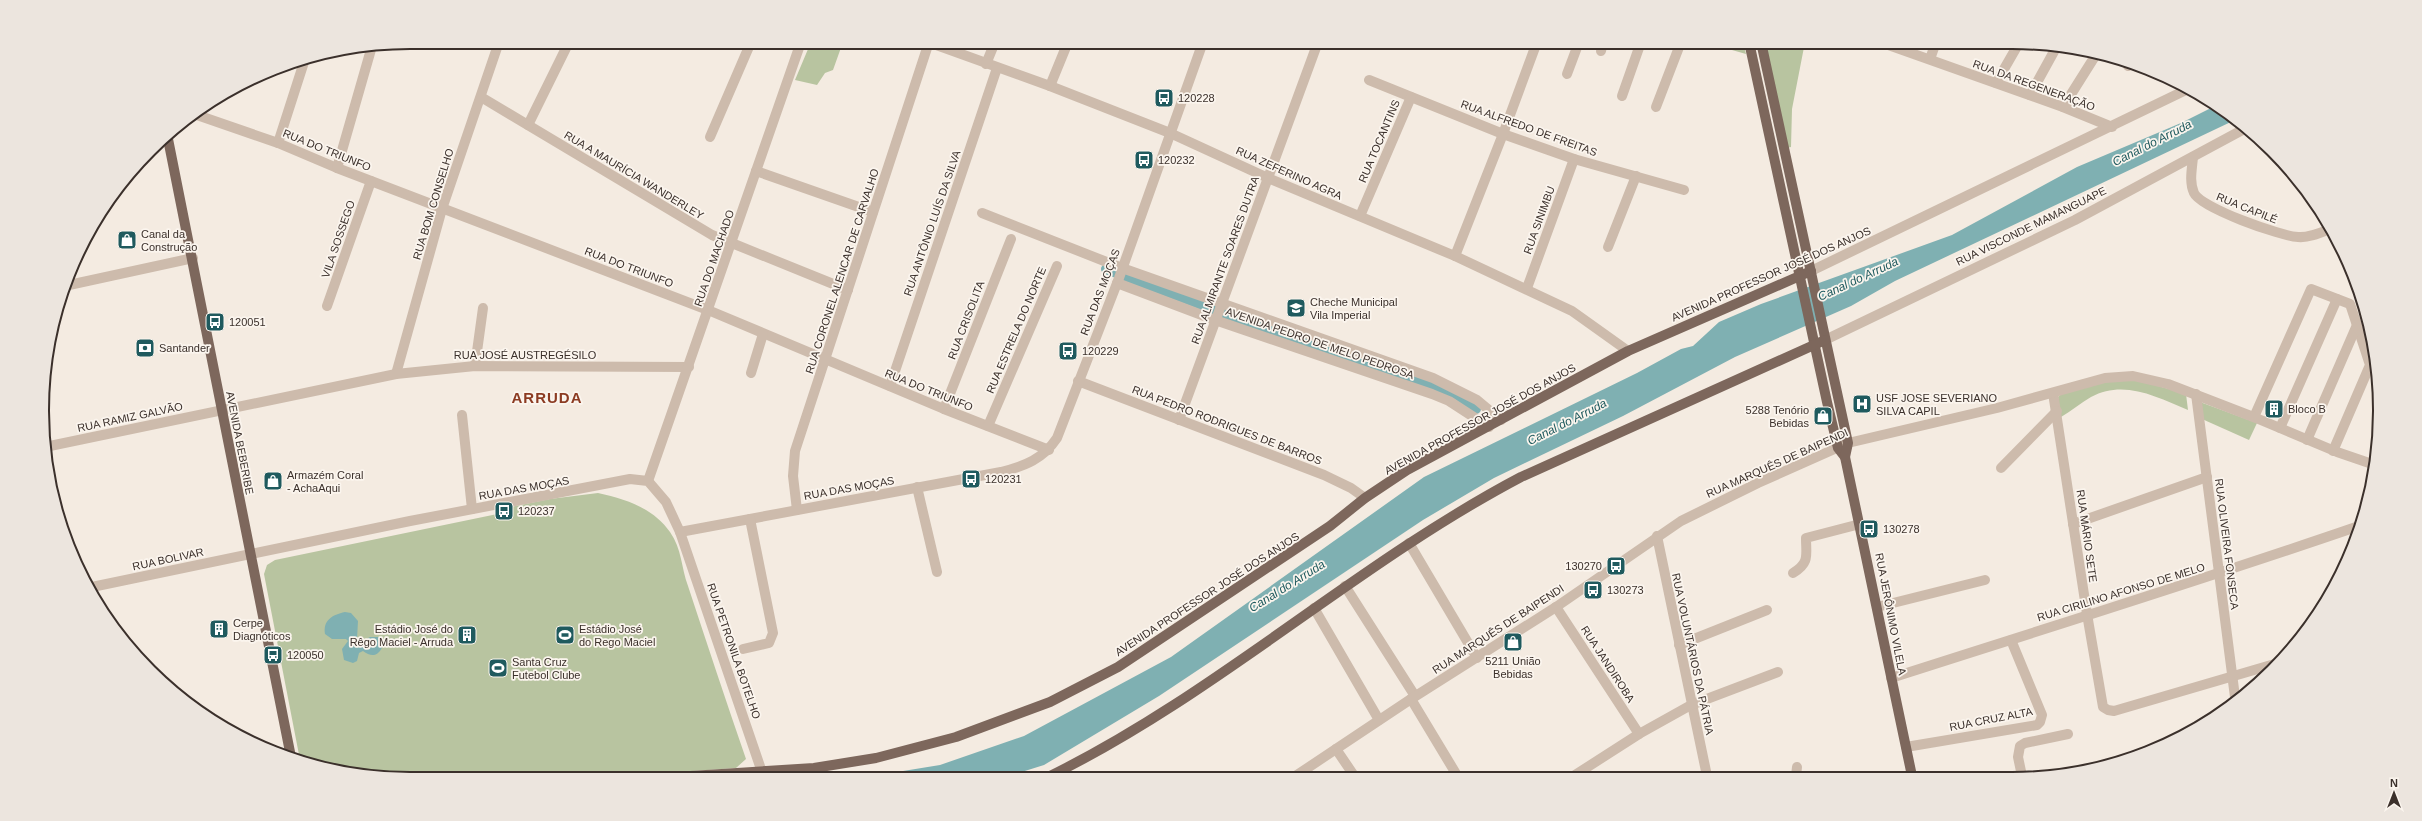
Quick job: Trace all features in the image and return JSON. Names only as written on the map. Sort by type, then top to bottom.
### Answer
[{"type":"main road","points":[[1752,49],[1802,279],[1817,329]]},
{"type":"main road","points":[[1763,49],[1812,275],[1817,329]]},
{"type":"main road","name":"AVENIDA BEBERIBE","points":[[169,142],[193,258],[221,411],[290,751]]},
{"type":"main road","name":"AVENIDA PROFESSOR JOSÉ DOS ANJOS","points":[[785,772],[876,758],[956,736],[1050,702],[1118,667],[1330,526],[1365,498],[1407,470],[1628,351],[1812,275]]},
{"type":"main road","name":"RUA JERÔNIMO VILELA","points":[[1817,329],[1825,340],[1848,443],[1845,457],[1911,772]]},
{"type":"main road","name":"RUA JERÔNIMO VILELA","points":[[1817,329],[1815,344],[1838,448],[1845,457]]},
{"type":"main road","points":[[1058,772],[1090,756],[1144,725],[1409,543],[1473,502],[1520,477],[1825,340]]},
{"type":"street","name":"RUA BOM CONSELHO","points":[[396,374],[442,209],[497,49]]},
{"type":"street","points":[[528,125],[566,49]]},
{"type":"street","points":[[710,137],[748,49]]},
{"type":"street","name":"RUA DO MACHADO","points":[[648,481],[689,367],[798,49]]},
{"type":"street","name":"RUA CORONEL ALENCAR DE CARVALHO","points":[[797,510],[793,476],[794,458],[927,49]]},
{"type":"street","name":"RUA ZEFERINO AGRA","points":[[947,49],[1050,86],[1170,133],[1268,178],[1528,288],[1572,311],[1628,351]]},
{"type":"street","points":[[986,64],[992,49]]},
{"type":"street","points":[[1050,86],[1065,49]]},
{"type":"street","name":"RUA DAS MOÇAS","points":[[680,532],[1021,467],[1041,457],[1049,450],[1057,438],[1120,275],[1200,49]]},
{"type":"street","name":"RUA ALMIRANTE SOARES DUTRA","points":[[1180,420],[1315,49]]},
{"type":"street","points":[[1455,256],[1504,134],[1534,49]]},
{"type":"street","points":[[1567,74],[1576,49]]},
{"type":"street","points":[[1622,96],[1639,49]]},
{"type":"street","points":[[1656,107],[1678,49]]},
{"type":"street","name":"RUA DA REGENERAÇÃO","points":[[1901,49],[2063,107],[2112,127]]},
{"type":"street","points":[[1930,59],[1934,49]]},
{"type":"street","points":[[1996,83],[2015,49]]},
{"type":"street","points":[[337,168],[370,51]]},
{"type":"street","points":[[2030,95],[2054,52]]},
{"type":"street","points":[[2063,107],[2094,59]]},
{"type":"street","points":[[278,143],[304,65]]},
{"type":"street","name":"RUA ANTÔNIO LUÍS DA SILVA","points":[[890,386],[997,68]]},
{"type":"street","name":"RUA ALFREDO DE FREITAS","points":[[1369,80],[1504,134],[1574,159],[1684,190]]},
{"type":"street","name":"AVENIDA PROFESSOR JOSÉ DOS ANJOS","points":[[1812,275],[2182,92]]},
{"type":"street","name":"RUA A MAURÍCIA WANDERLEY","points":[[481,97],[731,244],[848,290]]},
{"type":"street","name":"RUA TOCANTINS","points":[[1360,216],[1411,97]]},
{"type":"street","name":"RUA DO TRIUNFO","points":[[201,116],[278,143],[442,209],[708,310],[944,409],[1049,450]]},
{"type":"street","name":"RUA VISCONDE MAMANGUAPE","points":[[1825,340],[2074,220],[2240,131]]},
{"type":"street","name":"RUA CAPILÉ","points":[[2193,157],[2191,181],[2194,193],[2209,206],[2279,233],[2299,237],[2314,236],[2326,231]]},
{"type":"street","name":"RUA SINIMBU","points":[[1528,288],[1574,159]]},
{"type":"street","points":[[756,171],[873,212]]},
{"type":"street","points":[[1608,247],[1636,176]]},
{"type":"street","name":"VILA SOSSEGO","points":[[327,306],[372,181]]},
{"type":"street","points":[[982,213],[1111,264],[1120,275],[1221,305],[1453,387],[1487,408],[1501,420]]},
{"type":"street","name":"RUA CRISOLITA","points":[[944,409],[1011,239]]},
{"type":"street","points":[[72,284],[193,258]]},
{"type":"street","name":"RUA ESTRELA DO NORTE","points":[[988,426],[1057,266]]},
{"type":"street","name":"AVENIDA PEDRO DE MELO PEDROSA","points":[[1120,275],[1216,319],[1449,401],[1489,427]]},
{"type":"street","points":[[2254,417],[2311,289],[2350,304],[2370,365],[2333,451]]},
{"type":"street","points":[[2280,428],[2337,299]]},
{"type":"street","points":[[475,366],[483,308]]},
{"type":"street","points":[[2307,440],[2357,325]]},
{"type":"street","points":[[751,373],[763,334]]},
{"type":"street","name":"RUA JOSÉ AUSTREGÉSILO","points":[[221,411],[396,374],[475,366],[689,367]]},
{"type":"street","name":"RUA MARQUÊS DE BAIPENDI","points":[[1302,772],[1379,720],[1556,607],[1657,536],[1712,505],[1848,443],[2053,393],[2105,378],[2121,376],[2152,379],[2196,394],[2333,451],[2369,463]]},
{"type":"street","name":"RUA PEDRO RODRIGUES DE BARROS","points":[[1078,381],[1338,481],[1365,498]]},
{"type":"street","name":"RUA MÁRIO SETE","points":[[2053,393],[2057,411],[2087,614],[2103,706],[2108,710],[2114,711],[2231,675]]},
{"type":"street","name":"RUA OLIVEIRA FONSECA","points":[[2196,394],[2235,695]]},
{"type":"street","name":"RUA RAMIZ GALVÃO","points":[[51,446],[221,411]]},
{"type":"street","points":[[2001,468],[2057,411]]},
{"type":"street","points":[[462,415],[472,509]]},
{"type":"street","points":[[2073,524],[2206,477]]},
{"type":"street","name":"RUA DAS MOÇAS","points":[[250,554],[630,479],[648,481]]},
{"type":"street","points":[[648,481],[666,502],[680,532]]},
{"type":"street","points":[[917,487],[937,572]]},
{"type":"street","points":[[743,649],[769,643],[773,633],[750,519]]},
{"type":"street","points":[[1793,573],[1803,568],[1806,559],[1806,538],[1860,524]]},
{"type":"street","name":"RUA CIRILINO AFONSO DE MELO","points":[[1892,678],[2087,614],[2219,574],[2354,528]]},
{"type":"street","name":"RUA PETRONILA BOTELHO","points":[[680,532],[762,772]]},
{"type":"street","name":"RUA VOLUNTÁRIOS DA PÁTRIA","points":[[1657,536],[1706,772]]},
{"type":"street","points":[[1409,543],[1477,658]]},
{"type":"street","name":"RUA BOLIVAR","points":[[95,586],[250,554]]},
{"type":"street","points":[[1877,607],[1985,580]]},
{"type":"street","points":[[1346,586],[1455,772]]},
{"type":"street","name":"RUA JANDIROBA","points":[[1556,607],[1639,734]]},
{"type":"street","points":[[1314,608],[1379,720]]},
{"type":"street","points":[[1679,645],[1767,610]]},
{"type":"street","name":"RUA CRUZ ALTA","points":[[1906,747],[2037,724],[2040,722],[2042,714],[2011,640]]},
{"type":"street","points":[[2231,675],[2267,666]]},
{"type":"street","points":[[1580,772],[1639,734],[1691,704],[1778,672]]},
{"type":"street","points":[[2021,772],[2018,757],[2020,746],[2025,743],[2068,734]]},
{"type":"street","points":[[1336,749],[1352,772]]},
{"type":"green space","points":[[808,49],[840,49],[833,70],[825,73],[817,85],[795,80]]},
{"type":"green space","points":[[1728,49],[1745,49],[1746,54]]},
{"type":"green space","points":[[1768,49],[1804,49],[1792,109],[1791,147],[1787,148]]},
{"type":"green space","points":[[2127,377],[2186,394],[2188,410],[2152,395],[2128,390],[2116,390],[2103,392],[2091,397],[2061,417],[2058,397],[2063,392]]},
{"type":"green space","points":[[2200,402],[2257,423],[2249,440],[2202,419]]},
{"type":"green space","name":"Estádio José do Rego Maciel","points":[[598,493],[619,498],[638,506],[656,517],[670,532],[677,545],[688,586],[746,759],[736,768],[678,772],[410,772],[363,769],[317,760],[299,755],[264,574],[267,565],[275,560],[507,512],[506,508],[550,499]]},
{"type":"water","name":"Canal do Arruda","points":[[2210,109],[2230,122],[1895,281],[1851,306],[1735,357],[1623,416],[1494,478],[1423,520],[1159,696],[1044,765],[1021,772],[897,772],[940,765],[1024,736],[1171,657],[1424,477],[1637,373],[1681,349],[1693,346],[1719,322],[1761,304],[1952,235],[2077,167],[2181,123]]},
{"type":"water","points":[[345,612],[351,613],[358,621],[357,639],[363,641],[370,637],[379,637],[383,645],[377,654],[369,655],[363,651],[359,653],[357,661],[353,663],[344,660],[342,649],[348,641],[346,639],[332,639],[325,634],[325,625],[332,617]]},
{"type":"waterway","points":[[1106,269],[1352,361],[1457,395],[1476,409]]},
{"type":"place","name":"120228","points":[[1164,98]]},
{"type":"place","name":"120232","points":[[1144,160]]},
{"type":"place","name":"Canal da Construção","points":[[127,240]]},
{"type":"place","name":"Cheche Municipal Vila Imperial","points":[[1296,308]]},
{"type":"place","name":"120051","points":[[215,322]]},
{"type":"place","name":"Santander","points":[[145,348]]},
{"type":"place","name":"120229","points":[[1068,351]]},
{"type":"place","name":"USF JOSE SEVERIANO SILVA CAPIL","points":[[1862,404]]},
{"type":"place","name":"Bloco B","points":[[2274,409]]},
{"type":"place","name":"5288 Tenório Bebidas","points":[[1823,416]]},
{"type":"place","name":"120231","points":[[971,479]]},
{"type":"place","name":"Armazém Coral - AchaAqui","points":[[273,481]]},
{"type":"place","name":"120237","points":[[504,511]]},
{"type":"place","name":"130278","points":[[1869,529]]},
{"type":"place","name":"130270","points":[[1616,566]]},
{"type":"place","name":"130273","points":[[1593,590]]},
{"type":"place","name":"Cerpe Diagnóticos","points":[[219,629]]},
{"type":"place","name":"Estádio José do Rêgo Maciel - Arruda","points":[[467,635]]},
{"type":"place","name":"Estádio José do Rego Maciel","points":[[565,635]]},
{"type":"place","name":"5211 União Bebidas","points":[[1513,642]]},
{"type":"place","name":"120050","points":[[273,655]]},
{"type":"place","name":"Santa Cruz Futebol Clube","points":[[498,668]]},
{"type":"district","name":"ARRUDA","points":[[547,397]]}]
